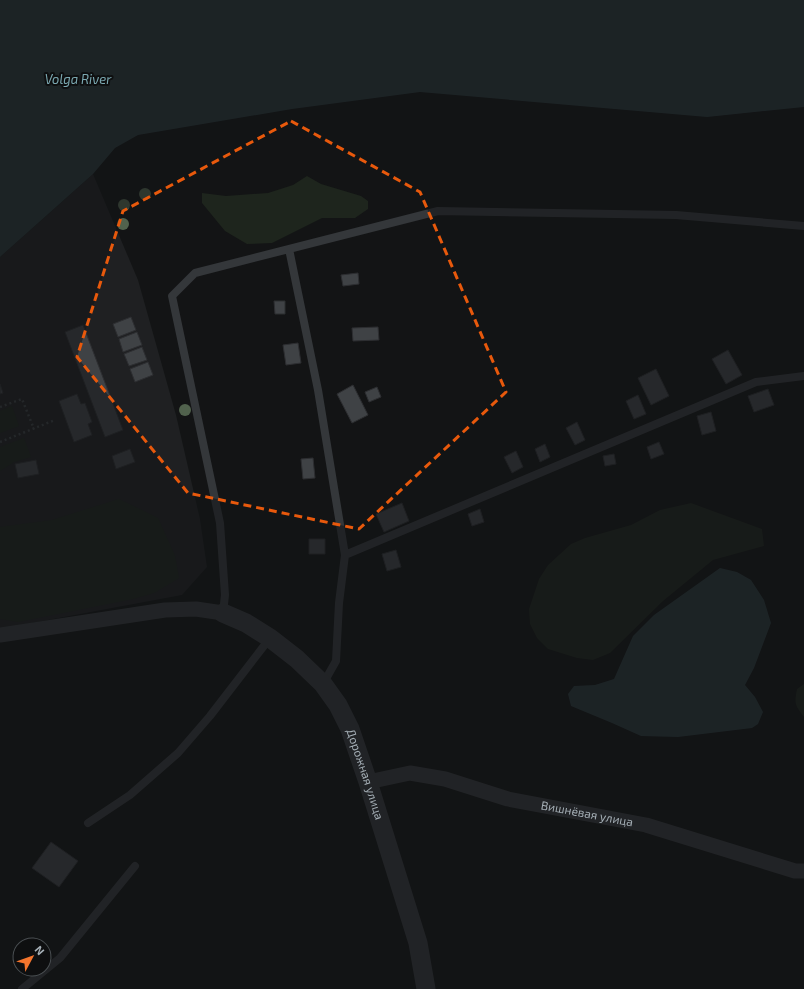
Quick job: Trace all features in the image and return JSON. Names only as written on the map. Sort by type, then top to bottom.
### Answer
[{"type":"street","points":[[0,635],[165,610],[196,609],[223,613]]},
{"type":"street","name":"Дорожная улица","points":[[223,613],[246,623],[270,638],[297,659],[323,684],[338,705],[350,729],[368,782],[418,943],[426,989]]},
{"type":"street","name":"Вишнёвая улица","points":[[368,782],[410,773],[445,778],[508,799],[646,824],[795,871],[804,871]]},
{"type":"lane","points":[[223,613],[225,595],[220,523],[172,296],[195,273],[438,211],[676,215],[804,226]]},
{"type":"lane","points":[[289,249],[318,390],[345,555],[339,602],[336,661],[323,684]]},
{"type":"lane","points":[[345,555],[756,382],[804,376]]},
{"type":"lane","points":[[88,823],[130,795],[178,753],[210,716],[270,638]]},
{"type":"lane","points":[[22,989],[60,958],[135,866]]},
{"type":"path","points":[[0,406],[22,399],[34,429]]},
{"type":"path","points":[[0,442],[55,420]]},
{"type":"highlighted area","points":[[291,121],[420,192],[506,392],[359,529],[188,493],[77,357],[123,211]]},
{"type":"shaded area","points":[[93,174],[138,280],[176,415],[200,519],[207,567],[182,595],[0,629],[0,257]]},
{"type":"shaded area","points":[[307,176],[321,184],[361,196],[368,201],[368,209],[355,218],[322,218],[272,243],[247,244],[225,231],[202,203],[202,193],[226,196],[268,193],[293,185]]},
{"type":"shaded area","points":[[12,406],[19,426],[0,433],[0,411]]},
{"type":"shaded area","points":[[24,438],[31,457],[14,462],[0,471],[0,447]]},
{"type":"shaded area","points":[[119,499],[158,518],[175,556],[179,578],[154,593],[133,599],[18,622],[0,619],[0,527],[52,520]]},
{"type":"shaded area","points":[[691,503],[762,529],[764,546],[713,560],[663,601],[610,653],[593,660],[577,658],[548,649],[537,638],[530,624],[529,609],[539,579],[548,565],[571,544],[585,538],[631,525],[660,510]]},
{"type":"shaded area","points":[[804,684],[804,717],[797,707],[796,698],[797,689]]},
{"type":"water","name":"Volga River","points":[[0,0],[804,0],[804,107],[707,117],[420,92],[292,109],[138,135],[115,148],[93,174],[0,257]]},
{"type":"water","points":[[720,568],[737,572],[751,580],[764,600],[771,623],[754,668],[745,685],[755,697],[763,712],[758,724],[752,728],[678,737],[641,736],[571,706],[568,694],[574,686],[595,685],[614,679],[633,636],[654,615]]},
{"type":"building","points":[[358,273],[359,284],[343,286],[341,275]]},
{"type":"building","points":[[274,301],[285,301],[285,314],[275,314]]},
{"type":"building","points":[[131,317],[136,330],[118,337],[113,324]]},
{"type":"building","points":[[83,325],[123,430],[105,437],[65,332]]},
{"type":"building","points":[[378,327],[379,340],[353,341],[352,328]]},
{"type":"building","points":[[137,332],[142,345],[123,352],[119,339]]},
{"type":"building","points":[[298,343],[301,363],[286,365],[283,345]]},
{"type":"building","points":[[142,347],[147,360],[129,366],[124,354]]},
{"type":"building","points":[[728,350],[742,375],[726,384],[712,359]]},
{"type":"building","points":[[148,362],[153,375],[135,382],[130,369]]},
{"type":"building","points":[[656,369],[669,396],[651,405],[638,378]]},
{"type":"building","points":[[0,384],[3,393],[0,394]]},
{"type":"building","points":[[353,385],[368,415],[352,423],[337,394]]},
{"type":"building","points":[[377,387],[381,397],[369,402],[365,392]]},
{"type":"building","points":[[768,389],[774,405],[754,412],[748,396]]},
{"type":"building","points":[[77,394],[81,404],[85,403],[92,422],[88,424],[92,435],[74,442],[59,401]]},
{"type":"building","points":[[638,395],[646,414],[634,419],[626,401]]},
{"type":"building","points":[[711,412],[716,431],[702,435],[697,416]]},
{"type":"building","points":[[577,422],[585,440],[575,445],[566,428]]},
{"type":"building","points":[[659,442],[664,454],[651,459],[647,447]]},
{"type":"building","points":[[545,444],[550,457],[540,462],[535,449]]},
{"type":"building","points":[[130,449],[135,462],[116,469],[112,456]]},
{"type":"building","points":[[516,451],[523,467],[512,473],[504,457]]},
{"type":"building","points":[[614,454],[616,464],[605,466],[603,456]]},
{"type":"building","points":[[313,458],[315,478],[303,479],[301,459]]},
{"type":"building","points":[[36,460],[39,474],[18,478],[15,464]]},
{"type":"building","points":[[402,503],[409,521],[384,532],[376,514]]},
{"type":"building","points":[[480,509],[484,522],[472,526],[468,514]]},
{"type":"building","points":[[309,539],[325,539],[325,554],[309,554]]},
{"type":"building","points":[[396,550],[401,567],[387,571],[382,554]]},
{"type":"building","points":[[51,842],[78,861],[59,887],[32,868]]}]
